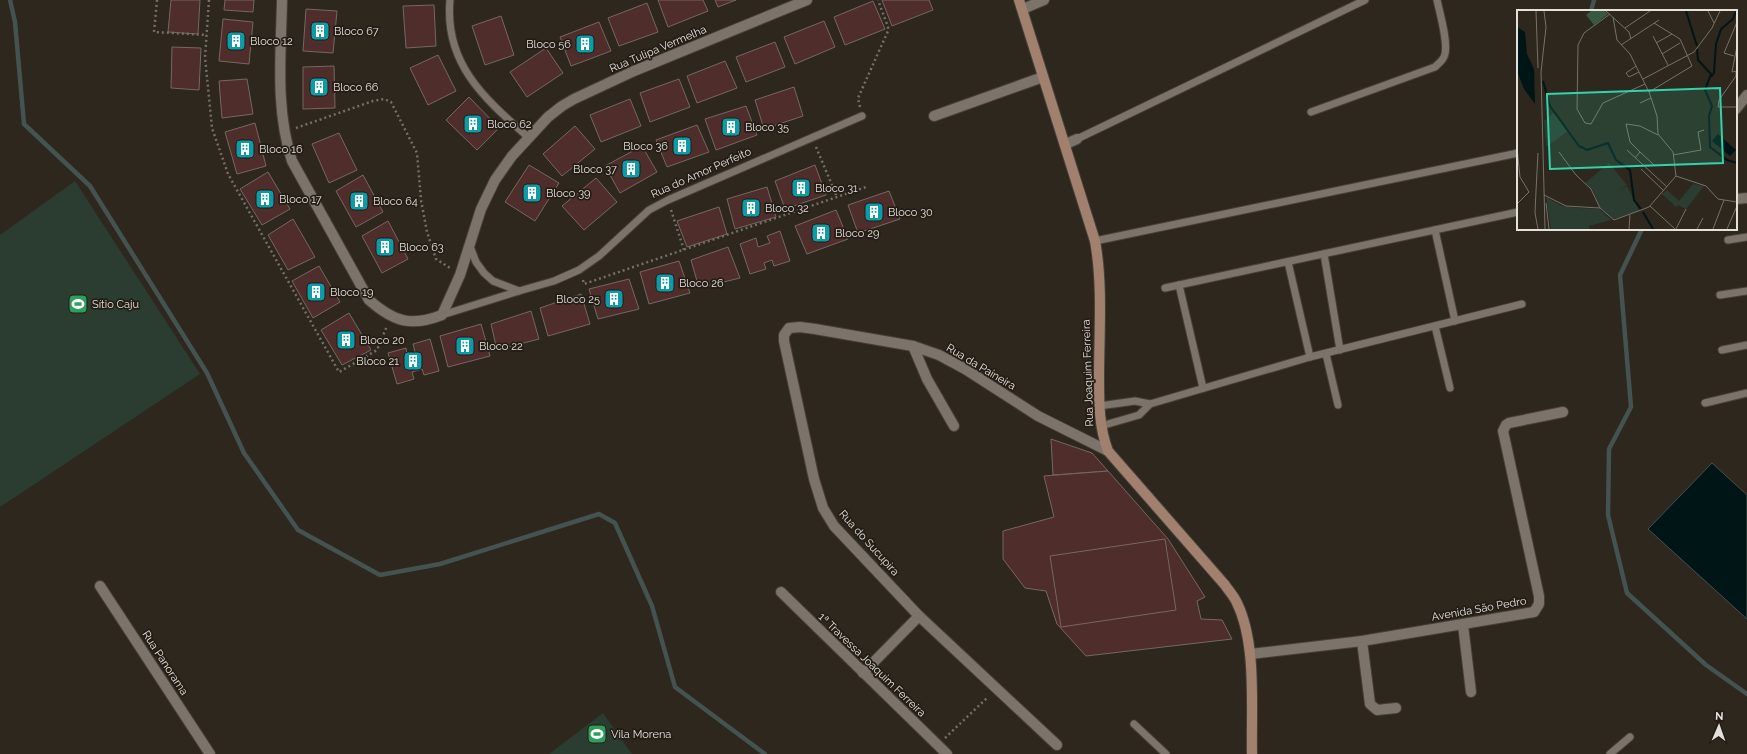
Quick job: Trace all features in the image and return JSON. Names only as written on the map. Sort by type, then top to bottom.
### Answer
[{"type":"street","name":"Rua do Amor Perfeito","points":[[282,0],[280,85],[284,132],[292,161],[369,300],[382,312],[406,321],[418,321],[442,315]]},
{"type":"street","name":"Rua Tulipa Vermelha","points":[[442,315],[460,275],[481,209],[495,180],[528,137],[553,113],[574,99],[634,71],[807,0]]},
{"type":"street","points":[[1021,5],[1044,0]]},
{"type":"street","name":"Rua Joaquim Ferreira","points":[[1021,5],[1043,77],[1066,144],[1095,241],[1098,258],[1099,280],[1099,406],[1101,426],[1108,451],[1225,585],[1237,602],[1244,622],[1250,654],[1252,754]]},
{"type":"street","points":[[934,116],[1043,77]]},
{"type":"street","points":[[1737,109],[1747,95]]},
{"type":"street","points":[[1066,144],[1077,139]]},
{"type":"street","points":[[1737,199],[1747,198]]},
{"type":"street","name":"Rua da Paineira","points":[[786,331],[792,327],[800,327],[913,346],[939,355],[965,368],[1038,416],[1108,451]]},
{"type":"street","name":"Rua do Sucupira","points":[[786,331],[784,341],[814,479],[823,508],[834,526],[919,616],[1056,745]]},
{"type":"street","points":[[913,346],[927,379],[954,426]]},
{"type":"street","name":"Avenida São Pedro","points":[[1250,654],[1362,641],[1463,625],[1529,614],[1537,608],[1539,596],[1503,431],[1506,425],[1510,423],[1563,412]]},
{"type":"street","name":"Rua Panorama","points":[[100,586],[210,754]]},
{"type":"street","name":"1ª Travessa Joaquim Ferreira","points":[[781,592],[947,754]]},
{"type":"street","points":[[863,673],[919,616]]},
{"type":"street","points":[[1463,625],[1471,692]]},
{"type":"street","points":[[1362,641],[1370,704],[1377,710],[1396,708]]},
{"type":"lane","points":[[450,0],[449,12],[452,35],[456,53],[462,66],[478,89],[528,137]]},
{"type":"lane","points":[[1077,139],[1365,0]]},
{"type":"lane","points":[[1311,112],[1435,66],[1442,61],[1445,55],[1446,46],[1437,0]]},
{"type":"lane","name":"Rua do Amor Perfeito","points":[[442,315],[519,291],[554,282],[579,270],[599,256],[649,210],[668,200],[862,116]]},
{"type":"lane","points":[[1095,241],[1517,153]]},
{"type":"lane","points":[[1166,288],[1517,212]]},
{"type":"lane","points":[[1435,230],[1454,321]]},
{"type":"lane","points":[[1728,240],[1747,237]]},
{"type":"lane","points":[[469,244],[476,262],[484,273],[493,281],[519,291]]},
{"type":"lane","points":[[1324,254],[1340,350]]},
{"type":"lane","points":[[1288,262],[1310,358]]},
{"type":"lane","points":[[1179,285],[1203,388]]},
{"type":"lane","points":[[1720,295],[1747,291]]},
{"type":"lane","points":[[1099,406],[1134,401],[1150,404],[1310,358],[1522,304]]},
{"type":"lane","points":[[1435,326],[1450,388]]},
{"type":"lane","points":[[1722,350],[1747,345]]},
{"type":"lane","points":[[1326,354],[1338,405]]},
{"type":"lane","points":[[1705,403],[1747,393]]},
{"type":"lane","points":[[1101,426],[1139,415],[1150,404]]},
{"type":"lane","points":[[1134,724],[1166,754]]},
{"type":"lane","points":[[1610,754],[1630,737]]},
{"type":"path","points":[[157,0],[154,32],[207,35]]},
{"type":"path","points":[[209,0],[205,57],[212,128],[228,174],[339,372],[377,350],[383,332],[392,317]]},
{"type":"path","points":[[862,116],[858,98],[888,31],[888,26],[878,0]]},
{"type":"path","points":[[284,132],[373,101],[384,99],[391,102],[417,154],[421,200],[427,232],[436,259],[460,275]]},
{"type":"path","points":[[812,138],[837,197]]},
{"type":"path","points":[[584,284],[866,187]]},
{"type":"path","points":[[668,200],[684,250]]},
{"type":"path","points":[[938,745],[997,688]]},
{"type":"green space","name":"Sítio Caju","points":[[75,181],[200,374],[0,507],[0,235]]},
{"type":"green space","name":"Vila Morena","points":[[603,713],[632,754],[549,754]]},
{"type":"shaded area","points":[[1712,463],[1747,495],[1747,619],[1648,529]]},
{"type":"building","points":[[171,0],[200,0],[198,34],[168,32]]},
{"type":"building","points":[[225,0],[254,0],[253,12],[224,10]]},
{"type":"building","points":[[658,0],[703,0],[708,11],[668,27]]},
{"type":"building","points":[[715,0],[736,0],[718,7]]},
{"type":"building","points":[[882,0],[929,0],[933,10],[892,26]]},
{"type":"building","points":[[873,1],[885,29],[845,45],[834,17]]},
{"type":"building","points":[[647,3],[658,32],[619,46],[608,18]]},
{"type":"building","points":[[434,5],[436,46],[406,48],[403,6]]},
{"type":"building","name":"Bloco 67","points":[[306,9],[337,11],[333,53],[303,51]]},
{"type":"building","points":[[501,16],[514,55],[485,65],[472,26]]},
{"type":"building","name":"Bloco 12","points":[[223,19],[253,22],[249,64],[219,61]]},
{"type":"building","points":[[824,21],[835,47],[795,64],[784,37]]},
{"type":"building","name":"Bloco 56","points":[[599,22],[611,51],[571,66],[560,37]]},
{"type":"building","points":[[775,42],[785,67],[746,82],[736,57]]},
{"type":"building","points":[[172,47],[201,48],[199,90],[171,88]]},
{"type":"building","points":[[546,48],[563,73],[527,97],[510,72]]},
{"type":"building","points":[[438,55],[456,91],[428,105],[410,68]]},
{"type":"building","points":[[725,61],[737,88],[697,103],[687,76]]},
{"type":"building","name":"Bloco 66","points":[[334,66],[335,108],[303,109],[303,67]]},
{"type":"building","points":[[247,79],[253,114],[222,118],[219,81]]},
{"type":"building","points":[[679,79],[690,107],[650,122],[640,93]]},
{"type":"building","points":[[794,87],[803,116],[764,129],[755,100]]},
{"type":"building","name":"Bloco 62","points":[[469,97],[499,128],[477,150],[446,120]]},
{"type":"building","points":[[630,99],[641,126],[601,142],[590,115]]},
{"type":"building","name":"Bloco 35","points":[[746,106],[757,135],[716,150],[705,119]]},
{"type":"building","name":"Bloco 16","points":[[255,123],[266,166],[237,174],[225,132]]},
{"type":"building","name":"Bloco 36","points":[[697,125],[709,152],[667,167],[656,140]]},
{"type":"building","points":[[575,126],[595,149],[562,176],[543,154]]},
{"type":"building","points":[[339,133],[357,170],[329,183],[312,144]]},
{"type":"building","name":"Bloco 37","points":[[642,146],[657,172],[620,193],[605,166]]},
{"type":"building","name":"Bloco 39","points":[[529,165],[559,183],[535,221],[505,202]]},
{"type":"building","name":"Bloco 31","points":[[815,165],[826,195],[785,209],[775,181]]},
{"type":"building","name":"Bloco 17","points":[[268,172],[290,209],[262,225],[240,189]]},
{"type":"building","name":"Bloco 64","points":[[363,175],[383,212],[356,227],[336,191]]},
{"type":"building","points":[[596,178],[617,202],[584,230],[562,206]]},
{"type":"building","name":"Bloco 32","points":[[767,187],[776,217],[735,229],[727,199]]},
{"type":"building","name":"Bloco 30","points":[[889,191],[900,219],[858,233],[848,205]]},
{"type":"building","points":[[719,207],[727,234],[687,247],[677,221]]},
{"type":"building","name":"Bloco 29","points":[[836,210],[848,239],[807,254],[795,226]]},
{"type":"building","points":[[293,219],[315,257],[288,270],[268,235]]},
{"type":"building","name":"Bloco 63","points":[[388,221],[408,259],[382,273],[362,236]]},
{"type":"building","points":[[780,231],[790,261],[774,266],[772,260],[764,263],[766,269],[750,274],[740,244],[756,238],[758,247],[770,243],[767,236]]},
{"type":"building","points":[[728,247],[740,278],[699,288],[691,260]]},
{"type":"building","name":"Bloco 26","points":[[679,261],[690,293],[649,304],[640,272]]},
{"type":"building","name":"Bloco 19","points":[[319,266],[340,302],[313,318],[292,281]]},
{"type":"building","name":"Bloco 25","points":[[629,279],[639,309],[598,319],[589,289]]},
{"type":"building","points":[[581,294],[590,324],[548,336],[540,308]]},
{"type":"building","points":[[531,311],[539,339],[497,350],[491,324]]},
{"type":"building","name":"Bloco 20","points":[[349,313],[371,350],[342,365],[321,330]]},
{"type":"building","name":"Bloco 22","points":[[481,324],[490,356],[448,367],[440,336]]},
{"type":"building","name":"Bloco 21","points":[[430,339],[439,371],[424,375],[422,369],[412,372],[414,379],[397,384],[388,353],[406,348],[407,354],[415,352],[413,344]]},
{"type":"building","points":[[1051,439],[1092,453],[1108,471],[1053,475]]},
{"type":"building","points":[[1108,471],[1168,539],[1205,597],[1197,601],[1201,619],[1222,620],[1232,639],[1086,656],[1057,624],[1046,591],[1025,588],[1003,559],[1003,531],[1054,517],[1044,476]]},
{"type":"building","points":[[1165,539],[1176,610],[1061,627],[1050,556]]},
{"type":"waterway","points":[[10,0],[15,22],[24,124],[90,186],[207,373],[244,453],[298,530],[380,575],[440,564],[599,514],[615,523],[652,606],[675,687],[765,754]]},
{"type":"waterway","points":[[1591,10],[1594,0]]},
{"type":"waterway","points":[[1642,230],[1620,275],[1631,407],[1609,449],[1608,515],[1627,593],[1706,665],[1747,694]]},
{"type":"place","name":"Bloco 67","points":[[320,31]]},
{"type":"place","name":"Bloco 12","points":[[236,41]]},
{"type":"place","name":"Bloco 56","points":[[585,44]]},
{"type":"place","name":"Bloco 66","points":[[319,87]]},
{"type":"place","name":"Bloco 62","points":[[473,124]]},
{"type":"place","name":"Bloco 35","points":[[731,127]]},
{"type":"place","name":"Bloco 36","points":[[682,146]]},
{"type":"place","name":"Bloco 16","points":[[245,149]]},
{"type":"place","name":"Bloco 37","points":[[631,169]]},
{"type":"place","name":"Bloco 31","points":[[801,188]]},
{"type":"place","name":"Bloco 39","points":[[532,193]]},
{"type":"place","name":"Bloco 17","points":[[265,199]]},
{"type":"place","name":"Bloco 64","points":[[359,201]]},
{"type":"place","name":"Bloco 32","points":[[751,208]]},
{"type":"place","name":"Bloco 30","points":[[874,212]]},
{"type":"place","name":"Bloco 29","points":[[821,233]]},
{"type":"place","name":"Bloco 63","points":[[385,247]]},
{"type":"place","name":"Bloco 26","points":[[665,283]]},
{"type":"place","name":"Bloco 19","points":[[316,292]]},
{"type":"place","name":"Bloco 25","points":[[614,299]]},
{"type":"place","name":"Sítio Caju","points":[[78,304]]},
{"type":"place","name":"Bloco 20","points":[[346,340]]},
{"type":"place","name":"Bloco 22","points":[[465,346]]},
{"type":"place","name":"Bloco 21","points":[[413,361]]},
{"type":"place","name":"Vila Morena","points":[[597,734]]}]
